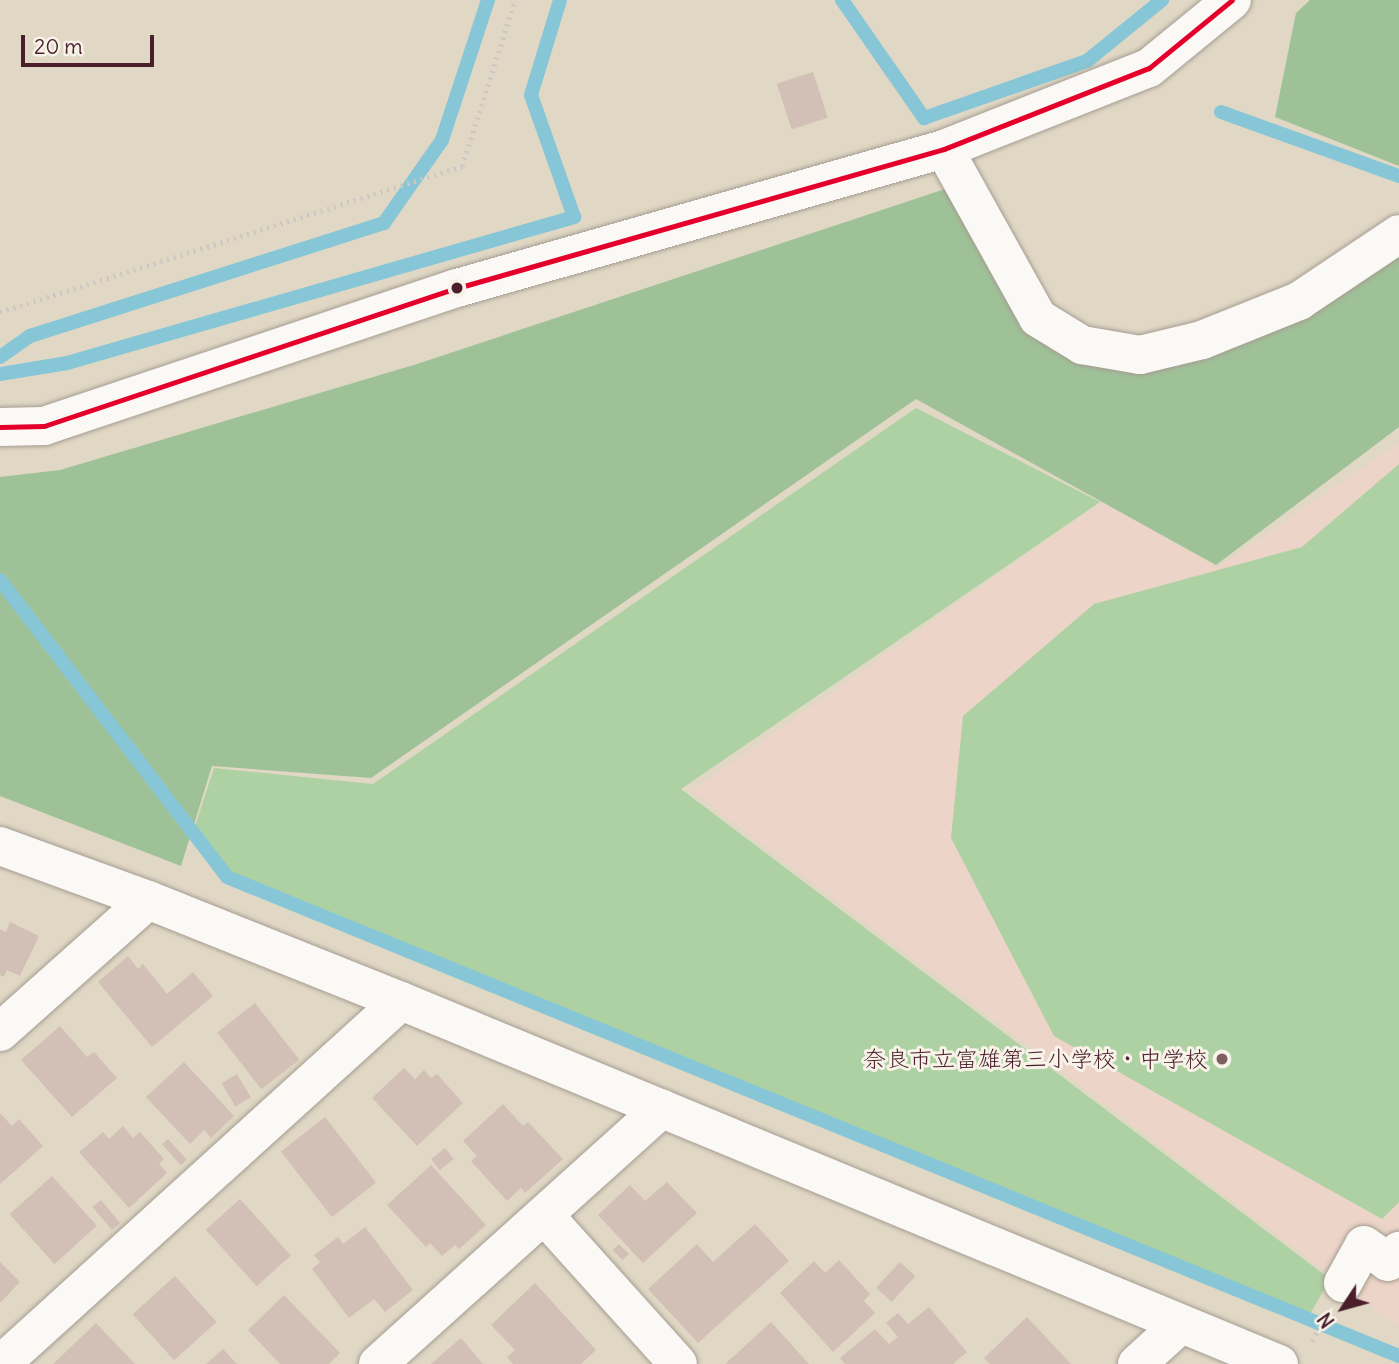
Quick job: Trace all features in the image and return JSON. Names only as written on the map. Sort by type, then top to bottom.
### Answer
[{"type":"street","points":[[0,427],[44,426],[457,288],[944,149],[1149,68],[1232,0]]},
{"type":"street","points":[[944,149],[1038,318],[1082,345],[1140,355],[1202,340],[1299,301],[1399,233]]},
{"type":"street","points":[[0,846],[148,900],[401,1001],[1181,1324],[1293,1358]]},
{"type":"street","points":[[0,1032],[148,900]]},
{"type":"street","points":[[1,1364],[401,1001]]},
{"type":"street","points":[[379,1364],[662,1108]]},
{"type":"street","points":[[544,1215],[678,1364]]},
{"type":"street","points":[[1343,1283],[1364,1245],[1388,1262],[1399,1251]]},
{"type":"street","points":[[1137,1364],[1181,1324]]},
{"type":"path","points":[[0,312],[462,166],[515,0]]},
{"type":"path","points":[[1293,1358],[1343,1283]]},
{"type":"shaded area","name":"奈良市立富雄第三小学校・中学校","points":[[1399,443],[1399,1327],[692,791],[1102,502],[1217,568]]},
{"type":"green space","points":[[1310,0],[1399,0],[1399,166],[1275,117],[1296,13]]},
{"type":"green space","points":[[948,188],[1020,319],[1052,350],[1095,366],[1399,253],[1399,427],[1216,565],[916,399],[371,778],[212,766],[181,866],[0,796],[0,477],[60,470],[417,364]]},
{"type":"green space","points":[[916,408],[1100,502],[681,789],[1330,1279],[1309,1316],[230,874],[194,829],[214,768],[373,784]]},
{"type":"green space","name":"奈良市立富雄第三小学校・中学校","points":[[1399,464],[1399,1202],[1382,1219],[1054,1036],[951,838],[963,716],[1094,604],[1302,547]]},
{"type":"building","points":[[813,72],[828,118],[792,129],[777,84]]},
{"type":"building","points":[[10,922],[39,936],[20,976],[7,970],[4,977],[0,975],[0,929],[6,932]]},
{"type":"building","points":[[128,956],[138,969],[143,964],[167,994],[193,972],[213,996],[152,1047],[98,982]]},
{"type":"building","points":[[255,1003],[299,1060],[262,1089],[217,1033]]},
{"type":"building","points":[[60,1026],[87,1057],[94,1052],[117,1078],[72,1117],[21,1060]]},
{"type":"building","points":[[184,1062],[234,1116],[211,1138],[204,1130],[190,1144],[146,1097]]},
{"type":"building","points":[[404,1068],[415,1079],[424,1070],[431,1078],[437,1074],[463,1103],[417,1146],[372,1098]]},
{"type":"building","points":[[237,1074],[251,1097],[235,1106],[222,1083]]},
{"type":"building","points":[[503,1104],[523,1126],[528,1122],[563,1159],[525,1193],[521,1188],[507,1201],[471,1161],[477,1156],[463,1141]]},
{"type":"building","points":[[0,1113],[12,1126],[19,1119],[43,1146],[0,1184]]},
{"type":"building","points":[[325,1117],[376,1182],[332,1217],[281,1151]]},
{"type":"building","points":[[123,1126],[133,1138],[140,1132],[164,1159],[159,1164],[167,1173],[129,1208],[79,1152],[103,1132],[109,1139]]},
{"type":"building","points":[[168,1139],[187,1160],[181,1165],[162,1144]]},
{"type":"building","points":[[445,1148],[454,1159],[440,1170],[431,1159]]},
{"type":"building","points":[[431,1165],[486,1225],[459,1249],[455,1245],[442,1256],[430,1243],[426,1247],[387,1205]]},
{"type":"building","points":[[52,1176],[97,1226],[54,1264],[10,1214]]},
{"type":"building","points":[[667,1182],[697,1213],[643,1263],[598,1215],[630,1185],[645,1201]]},
{"type":"building","points":[[240,1199],[291,1255],[257,1286],[206,1230]]},
{"type":"building","points":[[101,1200],[120,1223],[112,1230],[93,1207]]},
{"type":"building","points":[[755,1224],[789,1261],[698,1343],[648,1289],[697,1244],[713,1262]]},
{"type":"building","points":[[365,1227],[413,1290],[385,1312],[374,1299],[349,1318],[312,1269],[320,1262],[314,1255],[338,1237],[343,1244]]},
{"type":"building","points":[[619,1244],[629,1254],[623,1260],[613,1250]]},
{"type":"building","points":[[839,1260],[870,1294],[864,1301],[875,1313],[833,1352],[780,1293],[814,1261],[825,1273]]},
{"type":"building","points":[[0,1262],[20,1282],[0,1303]]},
{"type":"building","points":[[900,1262],[915,1276],[891,1302],[876,1288]]},
{"type":"building","points":[[175,1276],[216,1322],[174,1360],[133,1314]]},
{"type":"building","points":[[535,1283],[596,1350],[581,1364],[513,1364],[507,1357],[515,1350],[491,1325]]},
{"type":"building","points":[[284,1295],[340,1353],[329,1364],[280,1364],[248,1330]]},
{"type":"building","points":[[929,1307],[967,1352],[953,1364],[845,1364],[840,1358],[875,1329],[889,1344],[898,1337],[886,1323],[898,1313],[908,1324]]},
{"type":"building","points":[[1027,1317],[1071,1364],[990,1364],[984,1358]]},
{"type":"building","points":[[771,1322],[809,1364],[726,1363]]},
{"type":"building","points":[[96,1323],[135,1364],[53,1364]]},
{"type":"building","points":[[461,1338],[483,1364],[431,1364]]},
{"type":"building","points":[[223,1349],[237,1364],[206,1364]]},
{"type":"waterway","points":[[0,357],[30,336],[384,223],[442,140],[488,0]]},
{"type":"waterway","points":[[0,374],[67,363],[574,217],[531,95],[560,0]]},
{"type":"waterway","points":[[842,0],[924,118],[1087,61],[1162,0]]},
{"type":"waterway","points":[[1221,112],[1399,176]]},
{"type":"waterway","points":[[0,580],[227,877],[1399,1356]]},
{"type":"transit line","points":[[0,427],[44,426],[457,288],[944,149],[1149,68],[1232,0]]},
{"type":"place","name":"奈良市立富雄第三小学校・中学校","points":[[1222,1059]]}]
